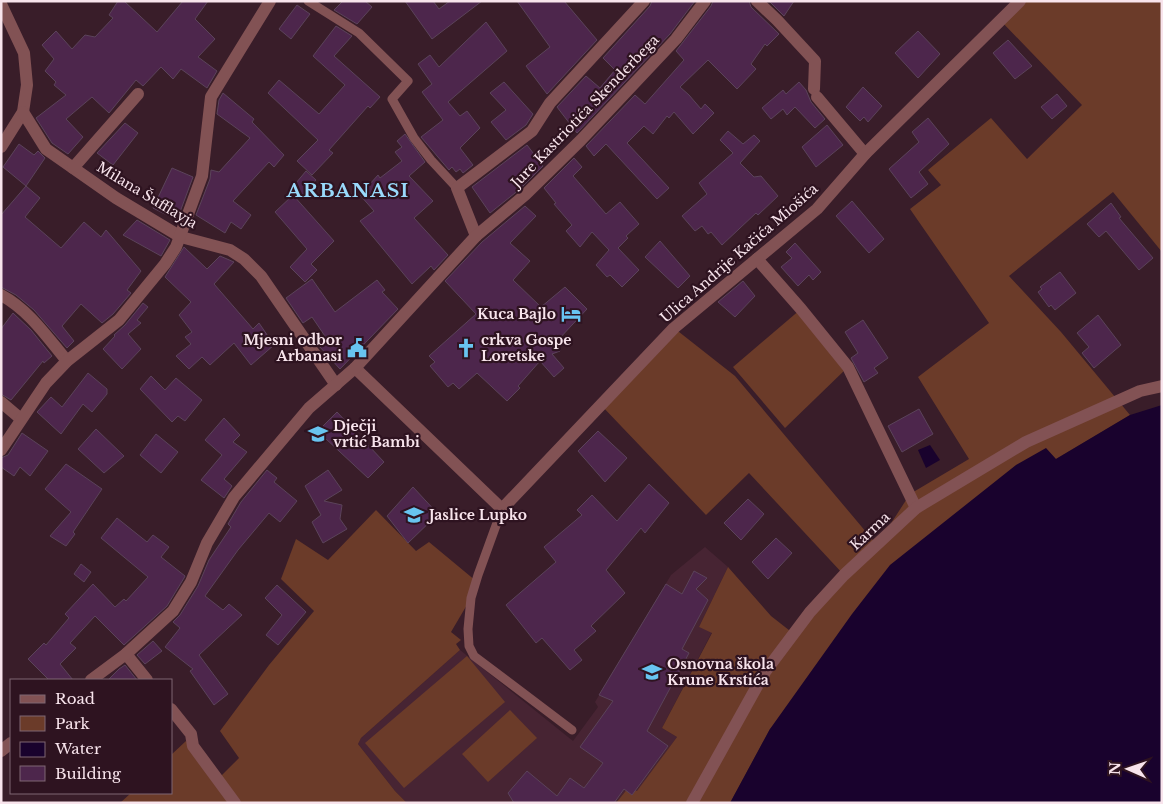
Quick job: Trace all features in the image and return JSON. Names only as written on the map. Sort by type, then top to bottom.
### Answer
[{"type":"street","points":[[1,450],[46,383],[67,361],[119,320],[165,264],[181,237],[202,176],[211,97],[270,1]]},
{"type":"street","points":[[476,236],[457,188],[532,131],[550,103],[644,1]]},
{"type":"street","name":"Jure Kastriotića Skenderbega","points":[[92,679],[126,654],[173,611],[191,582],[208,543],[234,497],[309,408],[355,368],[476,236],[525,195],[581,140],[676,38],[705,1]]},
{"type":"street","points":[[757,1],[815,61],[816,93],[865,154]]},
{"type":"street","name":"Ulica Andrije Kačića Miošića","points":[[502,509],[674,328],[817,209],[865,154],[1020,1]]},
{"type":"street","points":[[1,4],[24,54],[27,85],[23,112],[1,147]]},
{"type":"street","points":[[73,168],[138,94]]},
{"type":"street","name":"Milana Šufflayja","points":[[23,112],[46,148],[116,198],[181,237],[230,250],[244,259],[261,276],[336,385]]},
{"type":"street","points":[[757,259],[848,367],[916,508]]},
{"type":"street","points":[[1,295],[10,299],[34,321],[67,361]]},
{"type":"street","points":[[355,368],[502,509]]},
{"type":"street","name":"Karma","points":[[692,803],[765,672],[810,612],[844,575],[916,508],[1026,442],[1140,391],[1162,386]]},
{"type":"street","points":[[1,402],[21,419]]},
{"type":"street","points":[[126,654],[146,679]]},
{"type":"street","points":[[172,710],[192,734],[193,746],[235,803]]},
{"type":"lane","points":[[308,1],[359,33],[408,81],[392,99],[414,138],[457,188]]},
{"type":"lane","points":[[502,509],[471,598],[468,629],[469,646],[474,656],[572,730]]},
{"type":"shaded area","name":"Osnovna škola Krune Krstića","points":[[705,547],[728,567],[699,627],[712,632],[662,728],[677,737],[637,792],[628,788],[616,803],[407,803],[395,791],[358,744],[361,738],[460,650],[573,741],[598,707],[595,702],[671,575]]},
{"type":"green space","points":[[1020,1],[1162,1],[1162,252],[1113,192],[1009,276],[1061,332],[1130,415],[1056,459],[770,729],[730,803],[616,803],[628,788],[637,791],[677,737],[662,728],[712,633],[699,627],[728,567],[771,616],[794,634],[844,575],[749,473],[706,515],[600,404],[674,328],[735,376],[877,545],[910,494],[969,459],[918,377],[989,323],[910,209],[941,185],[928,170],[991,118],[1027,159],[1082,105],[1001,21]]},
{"type":"green space","points":[[801,309],[848,367],[785,428],[733,367]]},
{"type":"green space","points":[[376,510],[416,551],[429,542],[476,581],[471,598],[451,632],[461,640],[456,644],[460,650],[361,738],[358,744],[395,791],[407,803],[120,803],[130,794],[172,794],[172,754],[186,741],[218,779],[239,758],[220,731],[269,665],[314,611],[281,579],[296,539],[328,560]]},
{"type":"green space","points":[[467,656],[505,702],[404,788],[365,743]]},
{"type":"green space","points":[[510,710],[537,738],[488,782],[462,754]]},
{"type":"water","points":[[1162,405],[1162,803],[730,803],[770,729],[852,614],[890,565],[1016,465],[1046,448],[1056,459],[1130,415]]},
{"type":"water","points":[[930,445],[940,460],[926,468],[918,450]]},
{"type":"building","points":[[118,1],[124,1],[157,32],[183,1],[208,1],[195,19],[215,39],[198,57],[217,71],[207,88],[181,69],[173,79],[161,67],[143,86],[136,80],[109,113],[92,97],[66,119],[83,137],[68,154],[52,143],[36,118],[66,95],[54,85],[56,82],[45,71],[54,59],[42,45],[56,31],[72,49],[85,35],[95,37],[113,18],[109,15]]},
{"type":"building","points":[[343,1],[365,1],[372,7],[357,24],[334,10]]},
{"type":"building","points":[[405,1],[433,1],[439,9],[450,1],[482,1],[432,39]]},
{"type":"building","points":[[517,1],[564,1],[597,40],[547,94],[526,66],[550,47]]},
{"type":"building","points":[[652,1],[695,1],[670,34],[577,133],[557,107],[586,76],[600,88],[615,70],[603,58],[650,6]]},
{"type":"building","points":[[713,1],[749,1],[751,7],[779,34],[767,46],[765,44],[751,64],[756,69],[737,89],[708,60],[680,87],[701,109],[705,104],[714,113],[693,134],[674,112],[669,118],[667,116],[653,134],[644,126],[627,143],[669,188],[657,199],[606,144],[594,156],[586,146],[635,95],[645,104],[684,60],[676,51]]},
{"type":"building","points":[[769,1],[794,1],[784,16]]},
{"type":"building","points":[[297,5],[310,14],[291,39],[279,29]]},
{"type":"building","points":[[486,22],[507,51],[448,102],[460,116],[467,111],[480,128],[460,148],[473,165],[463,173],[460,169],[456,172],[452,167],[449,170],[421,137],[443,120],[422,92],[432,84],[418,64],[430,55],[439,67]]},
{"type":"building","points":[[336,26],[352,36],[334,56],[380,97],[370,108],[368,106],[329,150],[333,153],[312,175],[297,161],[318,140],[268,93],[279,80],[319,114],[345,85],[313,56]]},
{"type":"building","points":[[918,31],[940,54],[918,78],[895,53]]},
{"type":"building","points":[[1008,40],[1032,66],[1015,79],[993,53]]},
{"type":"building","points":[[504,82],[533,114],[526,125],[506,140],[491,122],[506,110],[490,93]]},
{"type":"building","points":[[799,82],[806,90],[811,102],[825,119],[815,128],[795,107],[787,115],[783,109],[771,119],[762,108],[783,90],[786,94]]},
{"type":"building","points":[[863,87],[882,106],[868,122],[864,117],[860,121],[846,107]]},
{"type":"building","points":[[223,93],[254,119],[252,122],[284,155],[274,167],[269,162],[233,201],[251,215],[241,229],[231,222],[225,233],[196,215],[210,179],[211,170],[219,172],[250,138],[217,114],[219,100]]},
{"type":"building","points":[[1057,94],[1067,106],[1052,119],[1041,107]]},
{"type":"building","points":[[928,118],[949,144],[919,172],[928,184],[911,198],[889,169],[919,142],[912,132]]},
{"type":"building","points":[[125,123],[138,133],[113,165],[97,153]]},
{"type":"building","points":[[827,125],[843,145],[816,167],[802,147]]},
{"type":"building","points":[[728,131],[743,144],[754,135],[760,141],[740,163],[754,177],[761,176],[778,196],[758,215],[756,213],[722,245],[711,232],[708,234],[702,226],[695,231],[682,216],[707,194],[699,183],[733,153],[720,140]]},
{"type":"building","points":[[405,134],[425,162],[409,176],[433,201],[414,218],[448,255],[434,270],[431,266],[412,284],[360,221],[374,211],[360,195],[378,175],[380,178],[402,161],[395,152],[402,147],[397,141]]},
{"type":"building","points":[[19,144],[34,155],[38,151],[45,158],[26,186],[3,167]]},
{"type":"building","points":[[527,145],[543,166],[520,189],[490,213],[472,187]]},
{"type":"building","points":[[574,158],[582,167],[573,176],[606,214],[620,202],[639,224],[626,236],[628,238],[618,248],[639,270],[622,287],[610,275],[607,277],[596,265],[609,250],[592,232],[580,247],[566,231],[572,225],[554,204],[556,203],[544,188]]},
{"type":"building","points":[[172,168],[193,177],[177,220],[153,208]]},
{"type":"building","points":[[306,171],[316,180],[300,198],[291,189]]},
{"type":"building","points":[[26,186],[40,198],[25,217],[61,248],[84,222],[101,237],[106,230],[141,271],[127,290],[131,293],[113,314],[102,323],[81,304],[62,326],[74,341],[67,348],[34,310],[16,295],[1,287],[1,215]]},
{"type":"building","points":[[293,195],[334,241],[311,264],[317,270],[305,282],[290,267],[307,249],[275,212]]},
{"type":"building","points":[[852,201],[884,239],[869,253],[836,216]]},
{"type":"building","points":[[1111,203],[1121,217],[1119,218],[1153,258],[1139,270],[1106,231],[1099,237],[1087,224]]},
{"type":"building","points":[[525,206],[536,216],[510,243],[530,261],[513,280],[541,307],[565,287],[587,309],[558,340],[562,346],[558,347],[560,351],[552,354],[564,368],[554,377],[540,361],[518,386],[520,388],[507,401],[477,373],[459,389],[453,383],[448,387],[430,366],[435,362],[429,356],[476,314],[445,281],[482,242]]},
{"type":"building","points":[[137,220],[170,240],[161,256],[123,235]]},
{"type":"building","points":[[660,241],[690,276],[678,288],[645,257]]},
{"type":"building","points":[[795,243],[821,272],[813,280],[809,275],[798,286],[781,267],[792,258],[786,252]]},
{"type":"building","points":[[184,247],[207,269],[220,256],[234,262],[214,284],[253,329],[259,323],[274,345],[251,365],[234,343],[210,365],[202,357],[189,369],[176,356],[191,344],[185,337],[192,332],[179,315],[191,302],[165,277]]},
{"type":"building","points":[[1060,272],[1076,293],[1055,310],[1051,305],[1049,307],[1038,292],[1042,289],[1040,287]]},
{"type":"building","points":[[312,279],[335,312],[377,280],[385,290],[382,292],[398,309],[340,369],[319,346],[327,339],[312,317],[303,323],[286,298]]},
{"type":"building","points":[[743,281],[755,296],[735,317],[718,302]]},
{"type":"building","points":[[143,303],[148,307],[137,320],[141,323],[128,334],[141,349],[122,369],[103,349]]},
{"type":"building","points":[[13,313],[31,330],[52,356],[44,363],[43,361],[11,400],[1,394],[1,329]]},
{"type":"building","points":[[1098,315],[1121,345],[1094,368],[1082,353],[1089,347],[1077,333]]},
{"type":"building","points":[[863,320],[888,358],[874,368],[878,373],[864,382],[851,358],[858,353],[845,332]]},
{"type":"building","points":[[88,373],[107,389],[107,394],[92,412],[83,404],[61,434],[37,412],[51,397],[62,407]]},
{"type":"building","points":[[151,376],[165,390],[176,378],[202,400],[185,421],[178,416],[172,422],[140,389]]},
{"type":"building","points":[[919,409],[933,434],[902,452],[888,426]]},
{"type":"building","points":[[337,412],[384,462],[368,478],[325,438],[320,429]]},
{"type":"building","points":[[224,418],[240,435],[233,442],[247,452],[224,479],[232,486],[224,498],[201,480],[222,455],[205,440]]},
{"type":"building","points":[[96,429],[124,456],[104,473],[78,449]]},
{"type":"building","points":[[598,431],[627,458],[605,482],[578,451]]},
{"type":"building","points":[[22,433],[48,451],[30,476],[20,467],[14,476],[1,467],[1,458],[8,455]]},
{"type":"building","points":[[156,434],[178,452],[161,473],[140,455]]},
{"type":"building","points":[[66,464],[102,489],[73,532],[75,534],[66,546],[50,536],[71,512],[45,489]]},
{"type":"building","points":[[267,470],[277,478],[274,482],[297,501],[280,522],[269,513],[238,550],[205,596],[223,610],[229,604],[242,615],[199,655],[228,694],[214,705],[190,671],[193,669],[165,647],[180,628],[173,622],[180,615],[198,586],[209,560],[231,527],[228,524],[241,502]]},
{"type":"building","points":[[328,470],[342,490],[324,501],[342,505],[340,519],[347,529],[323,543],[312,522],[321,515],[305,486]]},
{"type":"building","points":[[649,484],[669,503],[645,533],[641,528],[606,570],[625,593],[591,626],[596,631],[574,650],[582,660],[570,670],[542,638],[536,643],[506,605],[556,562],[544,547],[582,515],[577,510],[592,495],[617,521]]},
{"type":"building","points":[[413,487],[438,514],[408,543],[387,516]]},
{"type":"building","points":[[748,499],[764,514],[741,540],[724,523]]},
{"type":"building","points":[[117,518],[147,542],[153,535],[169,547],[161,557],[185,576],[167,606],[124,645],[95,616],[70,643],[76,648],[60,664],[72,679],[48,679],[28,659],[44,643],[46,645],[69,618],[65,614],[93,584],[115,607],[124,599],[126,601],[148,577],[101,538]]},
{"type":"building","points":[[776,538],[792,553],[768,579],[752,562]]},
{"type":"building","points":[[81,564],[91,572],[84,582],[74,574]]},
{"type":"building","points":[[694,571],[707,578],[696,589],[708,600],[682,649],[689,653],[647,731],[668,746],[632,795],[624,789],[614,803],[514,803],[508,793],[527,771],[557,796],[570,778],[584,788],[603,763],[580,747],[613,701],[599,695],[666,584],[682,594]]},
{"type":"building","points":[[277,585],[306,612],[278,645],[266,635],[282,615],[265,598]]},
{"type":"building","points":[[153,641],[162,651],[145,664],[137,655]]},
{"type":"building","points":[[125,665],[136,679],[109,679]]},
{"type":"place","name":"Kuca Bajlo","points":[[571,314]]},
{"type":"place","name":"Mjesni odbor Arbanasi","points":[[357,348]]},
{"type":"place","name":"crkva Gospe Loretske","points":[[466,348]]},
{"type":"place","name":"Dječji vrtić Bambi","points":[[318,434]]},
{"type":"place","name":"Jaslice Lupko","points":[[414,515]]},
{"type":"place","name":"Osnovna škola Krune Krstića","points":[[652,672]]},
{"type":"district","name":"ARBANASI","points":[[348,190]]}]
